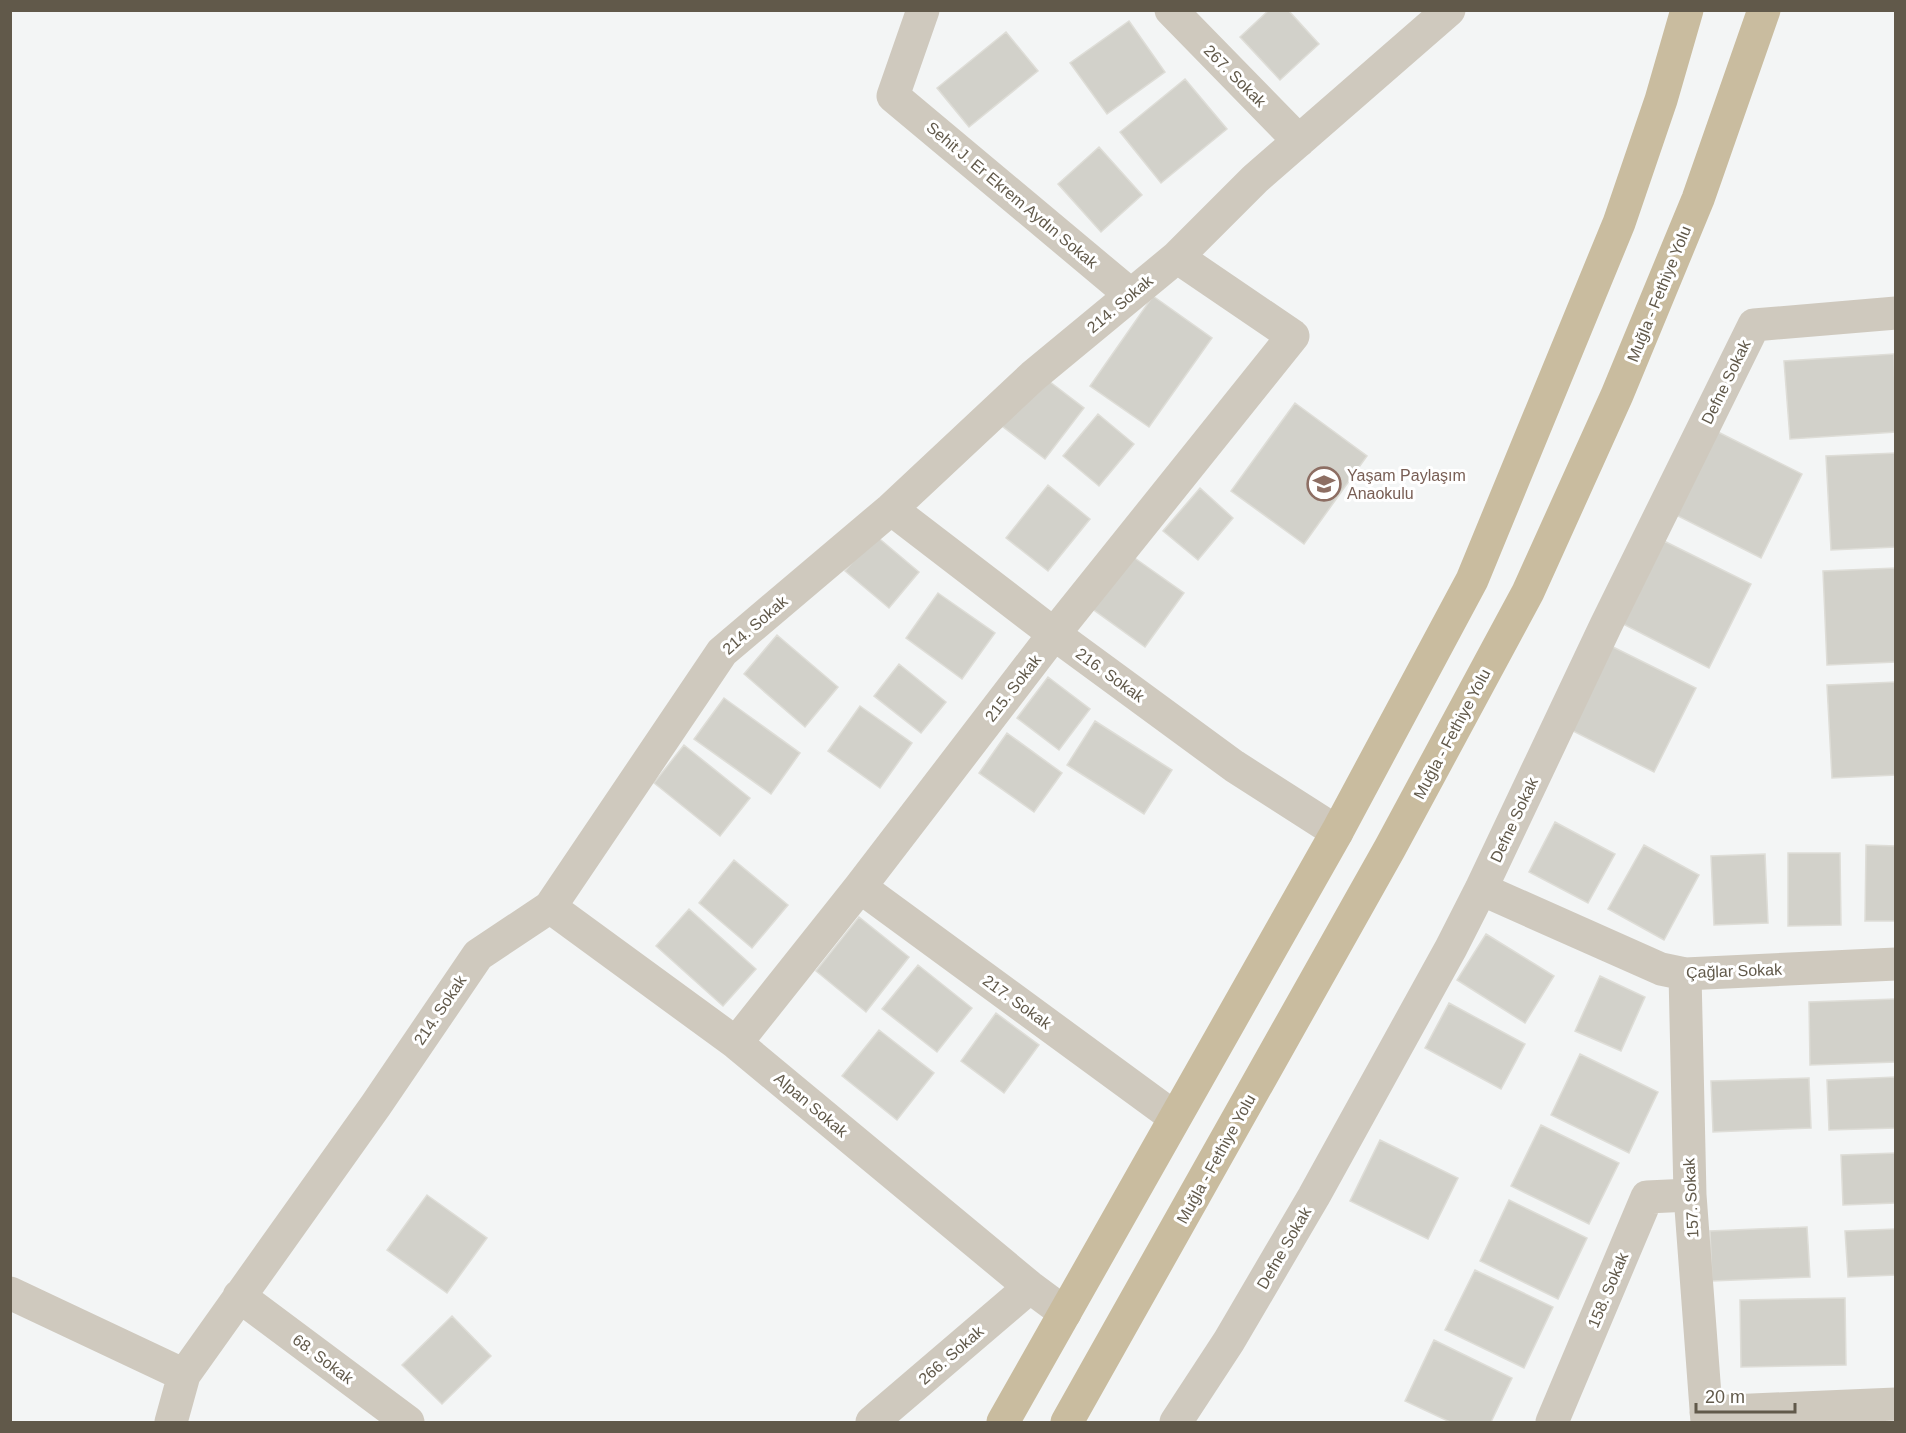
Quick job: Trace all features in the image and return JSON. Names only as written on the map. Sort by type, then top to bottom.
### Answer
[{"type":"highway","points":[[1003,1422],[1337,832],[1472,580],[1619,223],[1661,100],[1687,10]]},
{"type":"highway","name":"Muğla - Fethiye Yolu","points":[[1067,1422],[1390,848],[1528,592],[1617,395],[1693,210],[1764,10]]},
{"type":"street","name":"Sehit J. Er Ekrem Aydın Sokak","points":[[923,10],[893,96],[1131,295]]},
{"type":"street","name":"267. Sokak","points":[[1171,10],[1299,141]]},
{"type":"street","name":"214. Sokak","points":[[171,1422],[184,1375],[376,1105],[478,955],[550,907],[722,652],[891,509],[1033,375],[1177,257],[1255,179],[1449,10]]},
{"type":"street","name":"215. Sokak","points":[[736,1043],[860,887],[1054,634],[1293,336],[1177,257]]},
{"type":"street","name":"Defne Sokak","points":[[1176,1422],[1229,1341],[1314,1196],[1450,948],[1754,325],[1896,313]]},
{"type":"street","name":"216. Sokak","points":[[891,509],[1054,634],[1234,765],[1337,832]]},
{"type":"street","name":"217. Sokak","points":[[860,887],[1174,1117]]},
{"type":"street","name":"Çağlar Sokak","points":[[1480,890],[1661,969],[1685,974],[1896,964]]},
{"type":"street","name":"Alpan Sokak","points":[[550,907],[736,1043],[1030,1287],[1065,1313]]},
{"type":"street","name":"157. Sokak","points":[[1685,974],[1690,1195],[1707,1417]]},
{"type":"street","name":"158. Sokak","points":[[1552,1422],[1647,1197],[1690,1195]]},
{"type":"street","name":"266. Sokak","points":[[872,1422],[1030,1287]]},
{"type":"street","points":[[10,1293],[184,1375]]},
{"type":"street","name":"68. Sokak","points":[[239,1296],[408,1422]]},
{"type":"street","points":[[1707,1417],[1896,1404]]},
{"type":"building","points":[[1269,10],[1288,10],[1319,44],[1280,80],[1240,37]]},
{"type":"building","points":[[1129,21],[1165,72],[1107,114],[1070,63]]},
{"type":"building","points":[[1006,32],[1038,71],[969,127],[937,88]]},
{"type":"building","points":[[1185,79],[1227,129],[1161,183],[1120,132]]},
{"type":"building","points":[[1099,147],[1142,195],[1101,232],[1058,184]]},
{"type":"building","points":[[1153,296],[1212,338],[1149,427],[1090,386]]},
{"type":"building","points":[[1894,354],[1896,432],[1790,439],[1784,361]]},
{"type":"building","points":[[1041,375],[1084,408],[1045,459],[1002,426]]},
{"type":"building","points":[[1295,403],[1367,456],[1304,544],[1231,491]]},
{"type":"building","points":[[1098,414],[1134,444],[1099,486],[1063,456]]},
{"type":"building","points":[[1716,431],[1802,474],[1761,558],[1674,514]]},
{"type":"building","points":[[1896,453],[1896,547],[1831,550],[1826,456]]},
{"type":"building","points":[[1048,485],[1090,519],[1048,571],[1006,538]]},
{"type":"building","points":[[1200,488],[1233,518],[1198,560],[1163,531]]},
{"type":"building","points":[[875,535],[919,572],[889,608],[845,571]]},
{"type":"building","points":[[1664,541],[1751,584],[1709,668],[1623,624]]},
{"type":"building","points":[[1129,554],[1184,593],[1145,647],[1091,608]]},
{"type":"building","points":[[1896,568],[1896,662],[1827,665],[1823,571]]},
{"type":"building","points":[[938,593],[995,633],[962,679],[906,638]]},
{"type":"building","points":[[777,635],[838,687],[805,727],[744,674]]},
{"type":"building","points":[[1609,645],[1696,688],[1654,772],[1567,728]]},
{"type":"building","points":[[899,664],[946,702],[921,733],[874,696]]},
{"type":"building","points":[[1048,677],[1090,709],[1059,750],[1017,718]]},
{"type":"building","points":[[1896,682],[1896,775],[1832,778],[1827,685]]},
{"type":"building","points":[[724,698],[800,753],[771,794],[694,739]]},
{"type":"building","points":[[860,706],[912,743],[880,788],[828,751]]},
{"type":"building","points":[[1095,721],[1172,770],[1144,814],[1067,765]]},
{"type":"building","points":[[1007,733],[1062,773],[1034,812],[979,773]]},
{"type":"building","points":[[684,745],[750,798],[720,836],[654,783]]},
{"type":"building","points":[[1555,822],[1615,854],[1588,903],[1529,872]]},
{"type":"building","points":[[1644,845],[1699,875],[1664,940],[1608,909]]},
{"type":"building","points":[[1866,845],[1896,846],[1896,921],[1865,921]]},
{"type":"building","points":[[1788,853],[1840,853],[1841,925],[1788,926]]},
{"type":"building","points":[[1765,854],[1768,923],[1714,925],[1711,856]]},
{"type":"building","points":[[734,860],[788,905],[752,948],[699,903]]},
{"type":"building","points":[[689,909],[756,969],[723,1006],[656,946]]},
{"type":"building","points":[[859,917],[909,957],[866,1012],[816,971]]},
{"type":"building","points":[[1486,934],[1554,976],[1525,1023],[1457,980]]},
{"type":"building","points":[[918,965],[972,1008],[937,1052],[882,1009]]},
{"type":"building","points":[[1600,976],[1645,997],[1621,1051],[1575,1031]]},
{"type":"building","points":[[1896,999],[1896,1062],[1810,1065],[1809,1002]]},
{"type":"building","points":[[1449,1003],[1525,1044],[1501,1089],[1425,1048]]},
{"type":"building","points":[[996,1013],[1039,1045],[1004,1093],[961,1061]]},
{"type":"building","points":[[879,1030],[934,1073],[897,1120],[842,1076]]},
{"type":"building","points":[[1580,1054],[1658,1092],[1629,1153],[1551,1115]]},
{"type":"building","points":[[1896,1077],[1896,1128],[1829,1130],[1827,1080]]},
{"type":"building","points":[[1809,1078],[1811,1128],[1713,1132],[1711,1081]]},
{"type":"building","points":[[1541,1125],[1619,1163],[1589,1224],[1511,1186]]},
{"type":"building","points":[[1380,1140],[1458,1178],[1428,1239],[1350,1201]]},
{"type":"building","points":[[1896,1153],[1896,1203],[1843,1205],[1841,1155]]},
{"type":"building","points":[[427,1195],[487,1238],[447,1293],[387,1250]]},
{"type":"building","points":[[1509,1200],[1587,1238],[1558,1299],[1480,1261]]},
{"type":"building","points":[[1807,1227],[1810,1277],[1712,1281],[1710,1231]]},
{"type":"building","points":[[1896,1229],[1896,1275],[1848,1277],[1845,1231]]},
{"type":"building","points":[[1475,1270],[1553,1307],[1524,1368],[1445,1330]]},
{"type":"building","points":[[1845,1298],[1846,1365],[1741,1367],[1740,1300]]},
{"type":"building","points":[[452,1316],[491,1356],[442,1404],[402,1365]]},
{"type":"building","points":[[1434,1340],[1512,1378],[1491,1422],[1450,1422],[1405,1401]]},
{"type":"place","name":"Yaşam Paylaşım Anaokulu","points":[[1324,484]]}]
